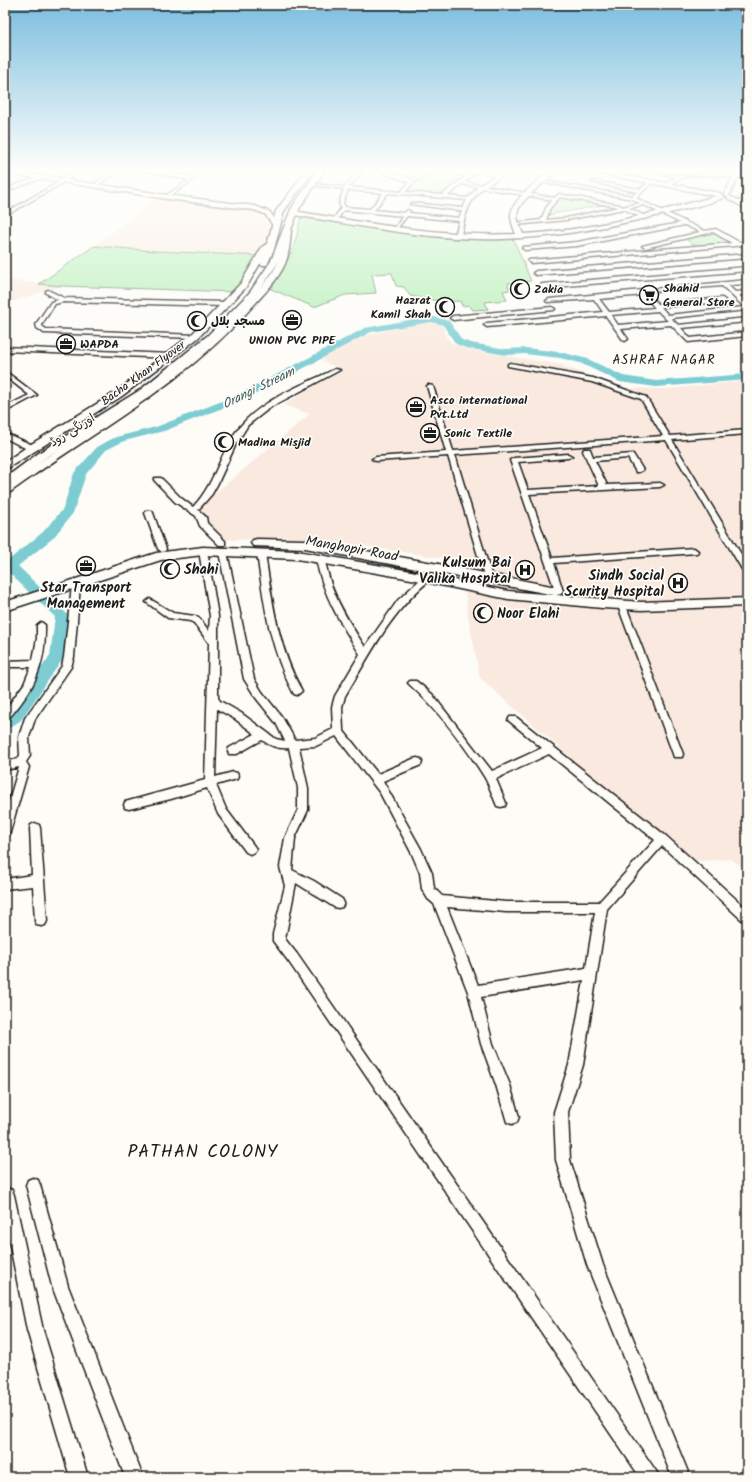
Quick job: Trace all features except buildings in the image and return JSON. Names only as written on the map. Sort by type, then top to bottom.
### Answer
[{"type":"main road","points":[[270,260],[269,253],[273,239]]},
{"type":"main road","points":[[270,260],[283,239]]},
{"type":"main road","name":"Bacha Khan Flyover","points":[[5,468],[32,453],[130,392],[191,346],[226,313],[270,260]]},
{"type":"main road","name":"Bacha Khan Flyover","points":[[5,484],[44,454],[142,392],[210,338],[254,294],[270,260]]},
{"type":"main road","name":"Manghopir Road","points":[[5,600],[73,584],[162,550],[305,544],[437,567],[559,591],[636,598],[747,595]]},
{"type":"main road","name":"Manghopir Road","points":[[5,607],[160,556],[222,548],[261,553],[297,555],[428,578],[508,595],[622,606],[747,602]]},
{"type":"main road","points":[[428,578],[437,576],[439,572],[437,567]]},
{"type":"main road","points":[[446,583],[444,580],[444,574],[450,570]]},
{"type":"street","name":"اورنگی روڈ","points":[[5,491],[58,452],[124,411],[209,348],[248,308],[279,268],[284,256],[287,239]]},
{"type":"street","points":[[521,239],[560,325]]},
{"type":"street","points":[[525,248],[577,244],[604,239]]},
{"type":"street","points":[[592,255],[674,239]]},
{"type":"street","points":[[730,239],[738,244]]},
{"type":"street","points":[[531,261],[747,243]]},
{"type":"street","name":"اورنگی روڈ","points":[[5,468],[32,448],[119,394],[195,336],[244,284],[266,249],[271,245]]},
{"type":"street","points":[[536,274],[747,256]]},
{"type":"street","points":[[545,294],[747,270]]},
{"type":"street","points":[[545,294],[596,298],[645,293],[644,291],[747,282]]},
{"type":"street","points":[[724,285],[747,307]]},
{"type":"street","points":[[683,288],[688,293]]},
{"type":"street","points":[[48,292],[63,300]]},
{"type":"street","points":[[645,293],[671,323],[689,340],[747,334]]},
{"type":"street","points":[[734,294],[747,293]]},
{"type":"street","points":[[596,298],[626,339]]},
{"type":"street","points":[[692,298],[717,323]]},
{"type":"street","points":[[195,336],[41,330],[39,324],[53,303],[63,300],[225,304]]},
{"type":"street","points":[[487,325],[607,314],[722,300]]},
{"type":"street","points":[[666,316],[747,307]]},
{"type":"street","points":[[453,318],[552,309]]},
{"type":"street","points":[[676,327],[747,320]]},
{"type":"street","points":[[617,327],[671,323]]},
{"type":"street","points":[[5,349],[170,356]]},
{"type":"street","points":[[510,366],[593,380],[638,395],[647,403],[747,571]]},
{"type":"street","points":[[194,510],[210,493],[238,433],[250,418],[269,406],[337,370]]},
{"type":"street","points":[[5,373],[34,395],[5,410]]},
{"type":"street","points":[[430,386],[488,577]]},
{"type":"street","points":[[376,459],[747,432]]},
{"type":"street","points":[[5,435],[32,448]]},
{"type":"street","points":[[587,451],[604,488]]},
{"type":"street","points":[[559,591],[514,460],[568,456]]},
{"type":"street","points":[[590,458],[630,456],[639,470]]},
{"type":"street","points":[[158,480],[178,500],[202,517],[203,524],[222,548],[249,679],[259,695],[279,720],[293,745],[303,788],[303,810],[290,838],[286,867],[291,886],[279,934],[279,941],[293,958],[650,1477]]},
{"type":"street","points":[[524,492],[660,485]]},
{"type":"street","points":[[149,513],[162,550]]},
{"type":"street","points":[[203,551],[214,616],[210,783],[226,817],[250,849]]},
{"type":"street","points":[[548,561],[694,551]]},
{"type":"street","points":[[261,553],[276,646],[287,674],[297,690]]},
{"type":"street","points":[[320,559],[322,569],[336,606],[365,654]]},
{"type":"street","points":[[428,578],[419,584],[404,600],[376,635],[337,701],[338,731],[377,779],[403,822],[417,852],[426,873],[428,889],[439,901],[474,992],[487,1044],[503,1084],[512,1116]]},
{"type":"street","points":[[5,766],[21,762],[25,756],[24,736],[30,718],[66,667],[69,657],[73,584]]},
{"type":"street","points":[[150,602],[171,616],[192,618],[197,621],[213,642]]},
{"type":"street","points":[[622,606],[678,754]]},
{"type":"street","points":[[5,716],[12,709],[31,682],[38,663],[42,640],[40,625]]},
{"type":"street","points":[[5,664],[38,663]]},
{"type":"street","points":[[413,683],[445,714],[490,777],[501,804]]},
{"type":"street","points":[[213,698],[218,706],[238,716],[272,742],[280,745],[316,742],[338,731]]},
{"type":"street","points":[[513,720],[662,839],[747,917]]},
{"type":"street","points":[[233,752],[263,734]]},
{"type":"street","points":[[490,777],[550,749]]},
{"type":"street","points":[[5,832],[24,767],[21,762]]},
{"type":"street","points":[[377,779],[417,762]]},
{"type":"street","points":[[129,805],[171,795],[233,776]]},
{"type":"street","points":[[35,828],[37,880],[41,921]]},
{"type":"street","points":[[662,839],[602,907],[576,1065],[561,1112],[563,1160],[596,1266],[681,1477]]},
{"type":"street","points":[[287,874],[310,885],[338,904]]},
{"type":"street","points":[[5,884],[37,880]]},
{"type":"street","points":[[439,901],[506,907],[602,907]]},
{"type":"street","points":[[474,992],[591,973]]},
{"type":"street","points":[[33,1185],[60,1286],[134,1477]]},
{"type":"street","points":[[5,1196],[7,1195],[35,1330],[79,1477]]},
{"type":"shaded area","points":[[103,239],[269,239],[263,256],[155,251],[94,246]]},
{"type":"shaded area","points":[[5,280],[62,286],[5,304]]},
{"type":"shaded area","points":[[431,322],[443,326],[445,335],[450,342],[466,349],[561,365],[622,388],[666,389],[747,381],[747,870],[731,859],[683,862],[565,764],[577,763],[480,678],[468,615],[461,561],[352,544],[255,539],[222,540],[194,511],[310,414],[284,405],[343,370],[322,361],[325,357],[367,335],[405,326]]},
{"type":"green space","points":[[296,239],[513,239],[531,281],[508,283],[509,290],[503,291],[507,300],[485,302],[488,309],[473,310],[469,305],[462,306],[460,301],[444,302],[410,296],[404,287],[396,286],[392,273],[372,274],[376,293],[345,295],[314,307],[271,289],[290,256]]},
{"type":"green space","points":[[686,239],[730,239],[738,244],[696,247]]},
{"type":"green space","points":[[94,246],[155,251],[263,256],[236,292],[39,284]]},
{"type":"waterway","name":"Orangi Stream","points":[[5,723],[15,716],[57,657],[62,616],[10,566],[48,535],[69,510],[80,473],[102,448],[120,439],[160,429],[244,396],[368,330],[431,319],[446,323],[459,342],[469,346],[506,352],[525,351],[560,355],[584,361],[620,379],[656,384],[747,377]]},
{"type":"place","name":"Zakia","points":[[520,289]]},
{"type":"place","name":"Shahid General Store","points":[[649,295]]},
{"type":"place","name":"Hazrat Kamil Shah","points":[[445,307]]},
{"type":"place","name":"UNION PVC PIPE","points":[[292,320]]},
{"type":"place","name":"مسجد بلال","points":[[197,321]]},
{"type":"place","name":"WAPDA","points":[[66,344]]},
{"type":"place","name":"Asco international Pvt.Ltd","points":[[416,407]]},
{"type":"place","name":"Sonic Textile","points":[[430,433]]},
{"type":"place","name":"Madina Misjid","points":[[224,442]]},
{"type":"place","name":"Star Transport Management","points":[[86,566]]},
{"type":"place","name":"Shahi","points":[[170,569]]},
{"type":"place","name":"Kulsum Bai Valika Hospital","points":[[525,570]]},
{"type":"place","name":"Sindh Social Scurity Hospital","points":[[678,583]]},
{"type":"place","name":"Noor Elahi","points":[[483,613]]},
{"type":"district","name":"ASHRAF NAGAR","points":[[664,359]]},
{"type":"district","name":"PATHAN COLONY","points":[[203,1151]]}]
